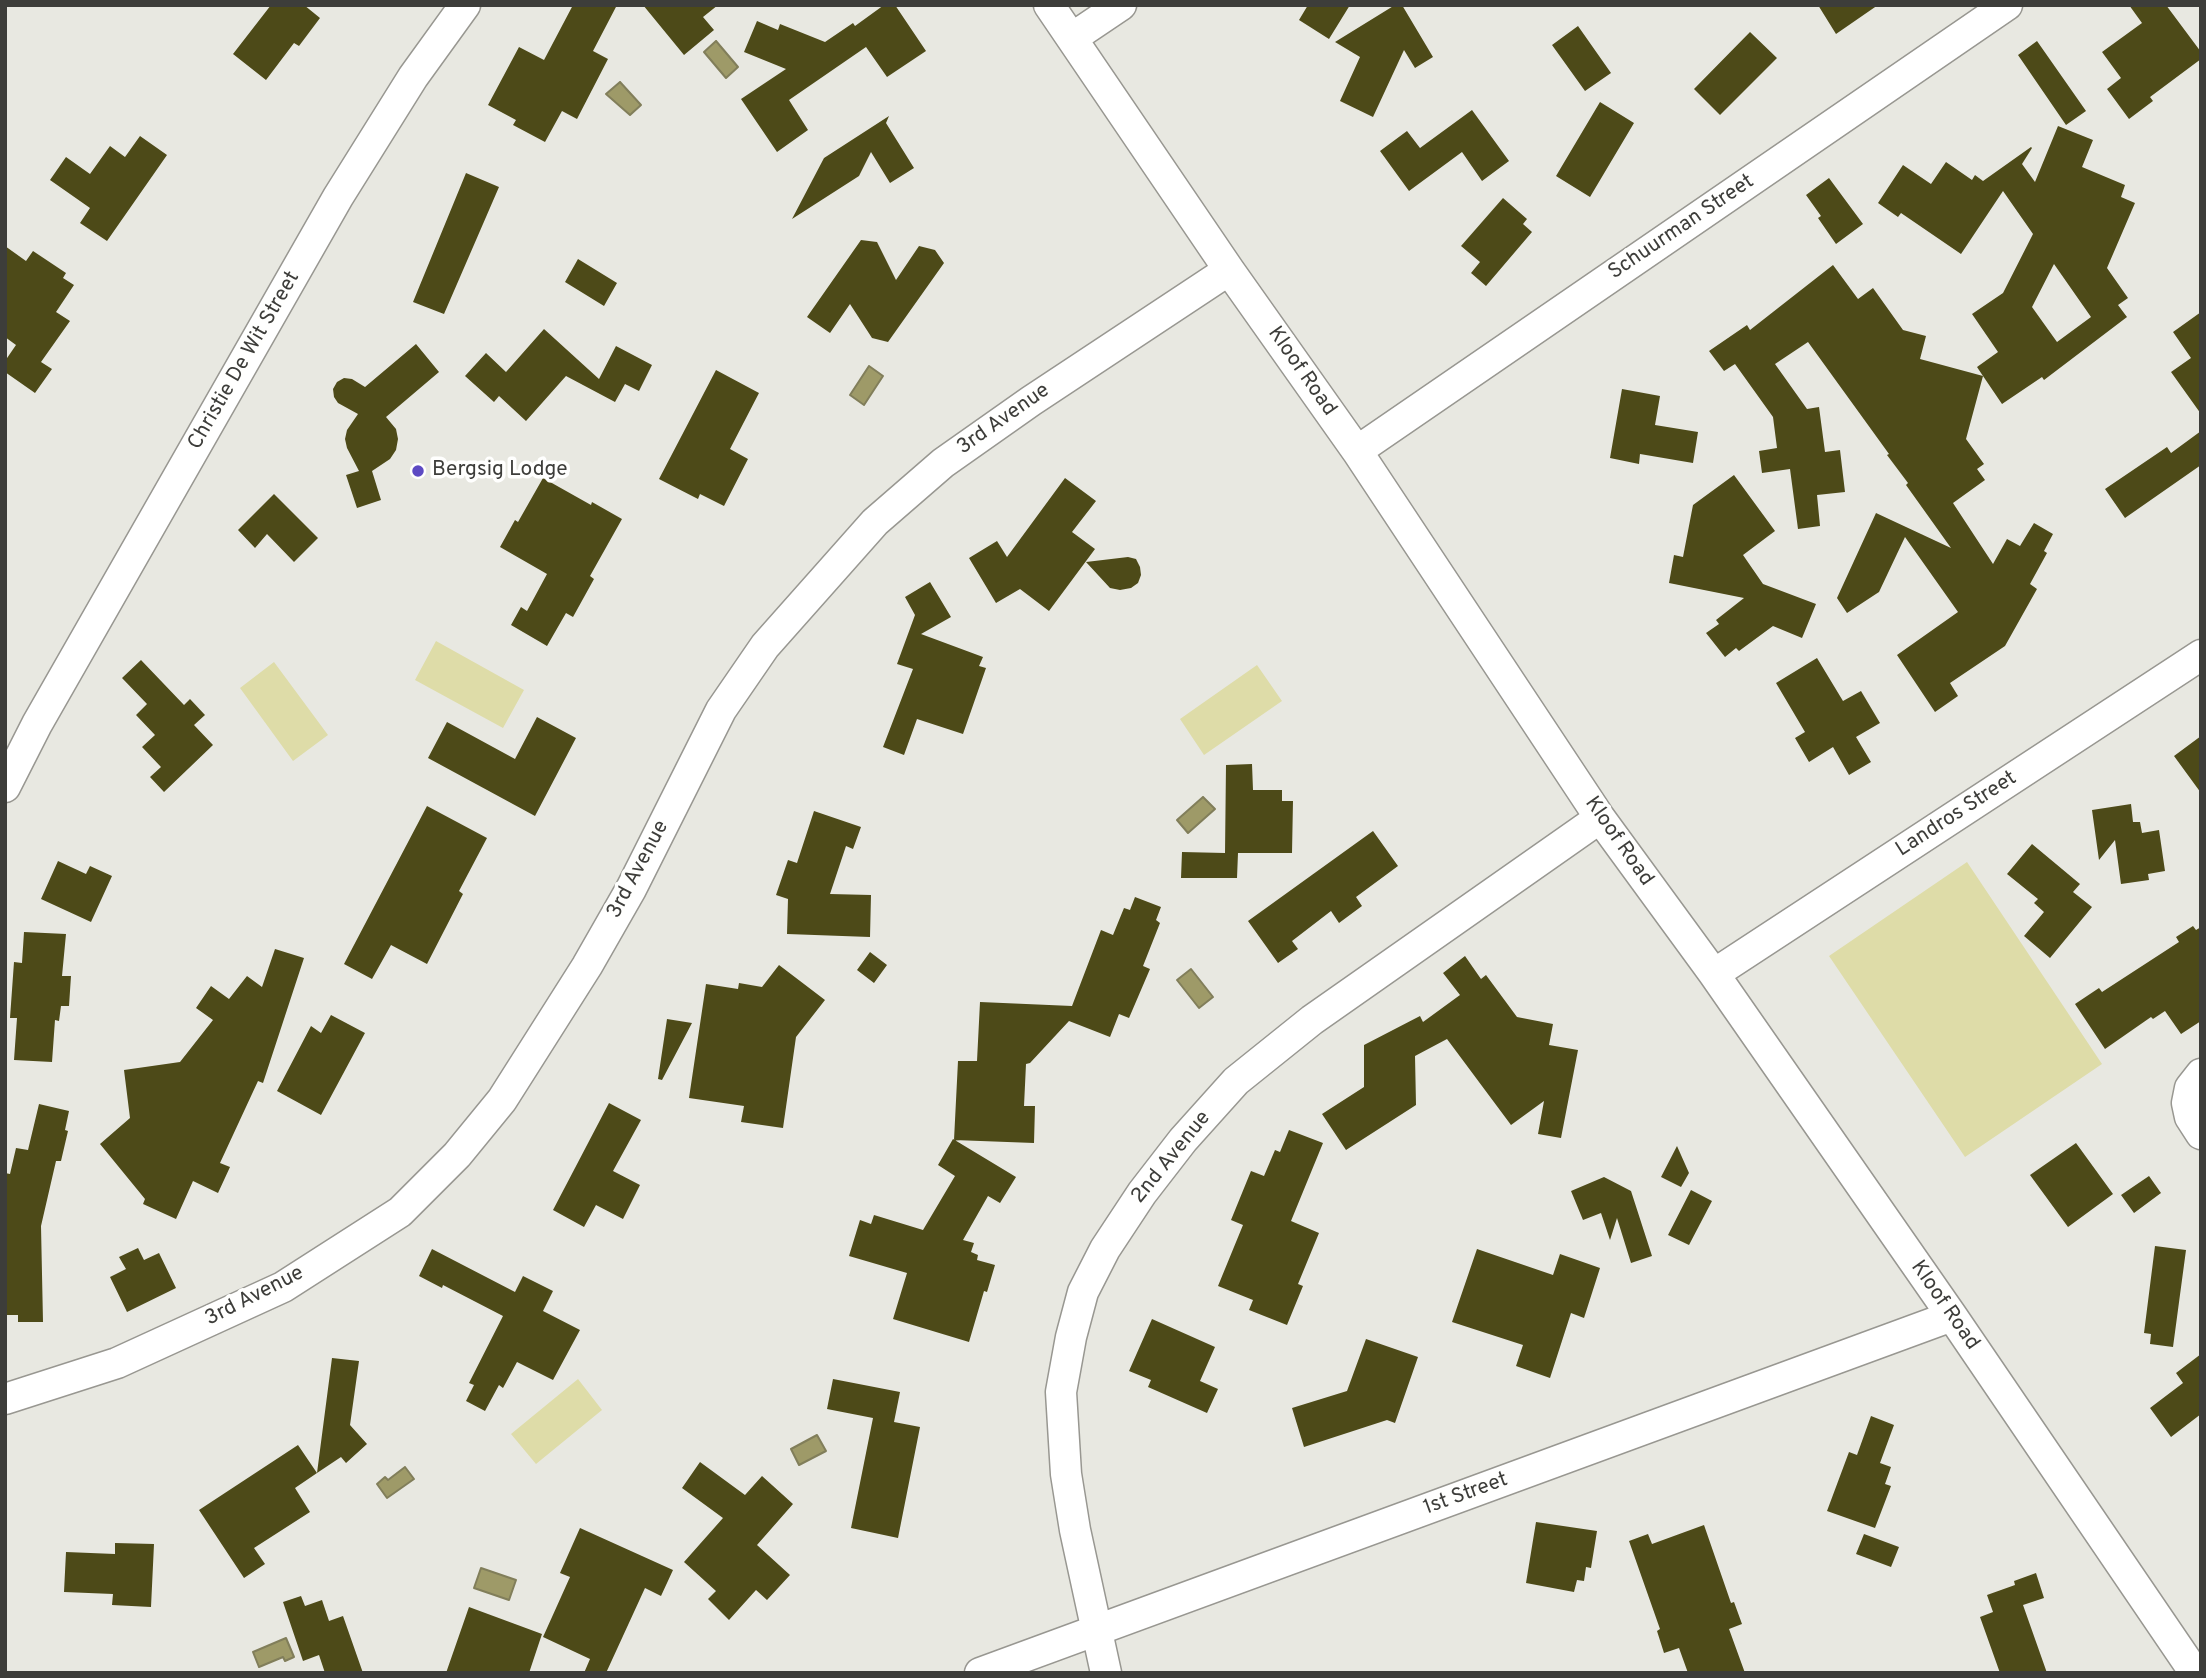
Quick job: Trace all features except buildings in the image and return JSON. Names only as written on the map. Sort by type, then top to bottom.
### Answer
[{"type":"street","name":"Christie De Wit Street","points":[[5,787],[37,724],[338,197],[413,76],[465,5]]},
{"type":"street","name":"Kloof Road","points":[[1049,5],[1229,270],[1357,450],[1600,818],[1714,974],[1952,1316],[2195,1673]]},
{"type":"street","points":[[1072,38],[1121,5]]},
{"type":"street","name":"Schuurman Street","points":[[1357,450],[2007,5]]},
{"type":"street","name":"3rd Avenue","points":[[5,1399],[117,1363],[284,1287],[400,1212],[457,1155],[502,1100],[587,966],[631,889],[721,710],[765,646],[875,523],[943,463],[1031,401],[1229,270]]},
{"type":"street","name":"Landros Street","points":[[1714,974],[2201,655]]},
{"type":"street","name":"2nd Avenue","points":[[1106,1673],[1066,1474],[1061,1392],[1083,1292],[1105,1249],[1174,1151],[1236,1081],[1312,1020],[1600,818]]},
{"type":"street","points":[[2201,1074],[2190,1088],[2187,1104],[2190,1117],[2201,1134]]},
{"type":"street","name":"1st Street","points":[[980,1673],[1952,1316]]},
{"type":"shaded area","points":[[716,41],[738,67],[726,78],[704,52]]},
{"type":"shaded area","points":[[620,82],[641,105],[630,115],[606,94]]},
{"type":"shaded area","points":[[869,366],[883,376],[864,405],[850,395]]},
{"type":"shaded area","points":[[436,641],[524,690],[503,728],[415,680]]},
{"type":"shaded area","points":[[274,662],[328,735],[293,761],[240,688]]},
{"type":"shaded area","points":[[1257,665],[1282,701],[1204,755],[1180,719]]},
{"type":"shaded area","points":[[1203,797],[1215,809],[1188,833],[1177,820]]},
{"type":"shaded area","points":[[1967,862],[2102,1064],[1965,1157],[1829,956]]},
{"type":"shaded area","points":[[1191,969],[1213,997],[1199,1008],[1177,980]]},
{"type":"shaded area","points":[[578,1379],[602,1410],[536,1464],[511,1434]]},
{"type":"shaded area","points":[[817,1435],[826,1451],[799,1465],[791,1449]]},
{"type":"shaded area","points":[[405,1467],[414,1479],[387,1498],[377,1484],[385,1477],[388,1480]]},
{"type":"shaded area","points":[[481,1568],[516,1580],[509,1600],[474,1588]]},
{"type":"shaded area","points":[[286,1638],[294,1657],[285,1661],[283,1657],[259,1667],[253,1652]]},
{"type":"place","name":"Bergsig Lodge","points":[[418,471]]}]
